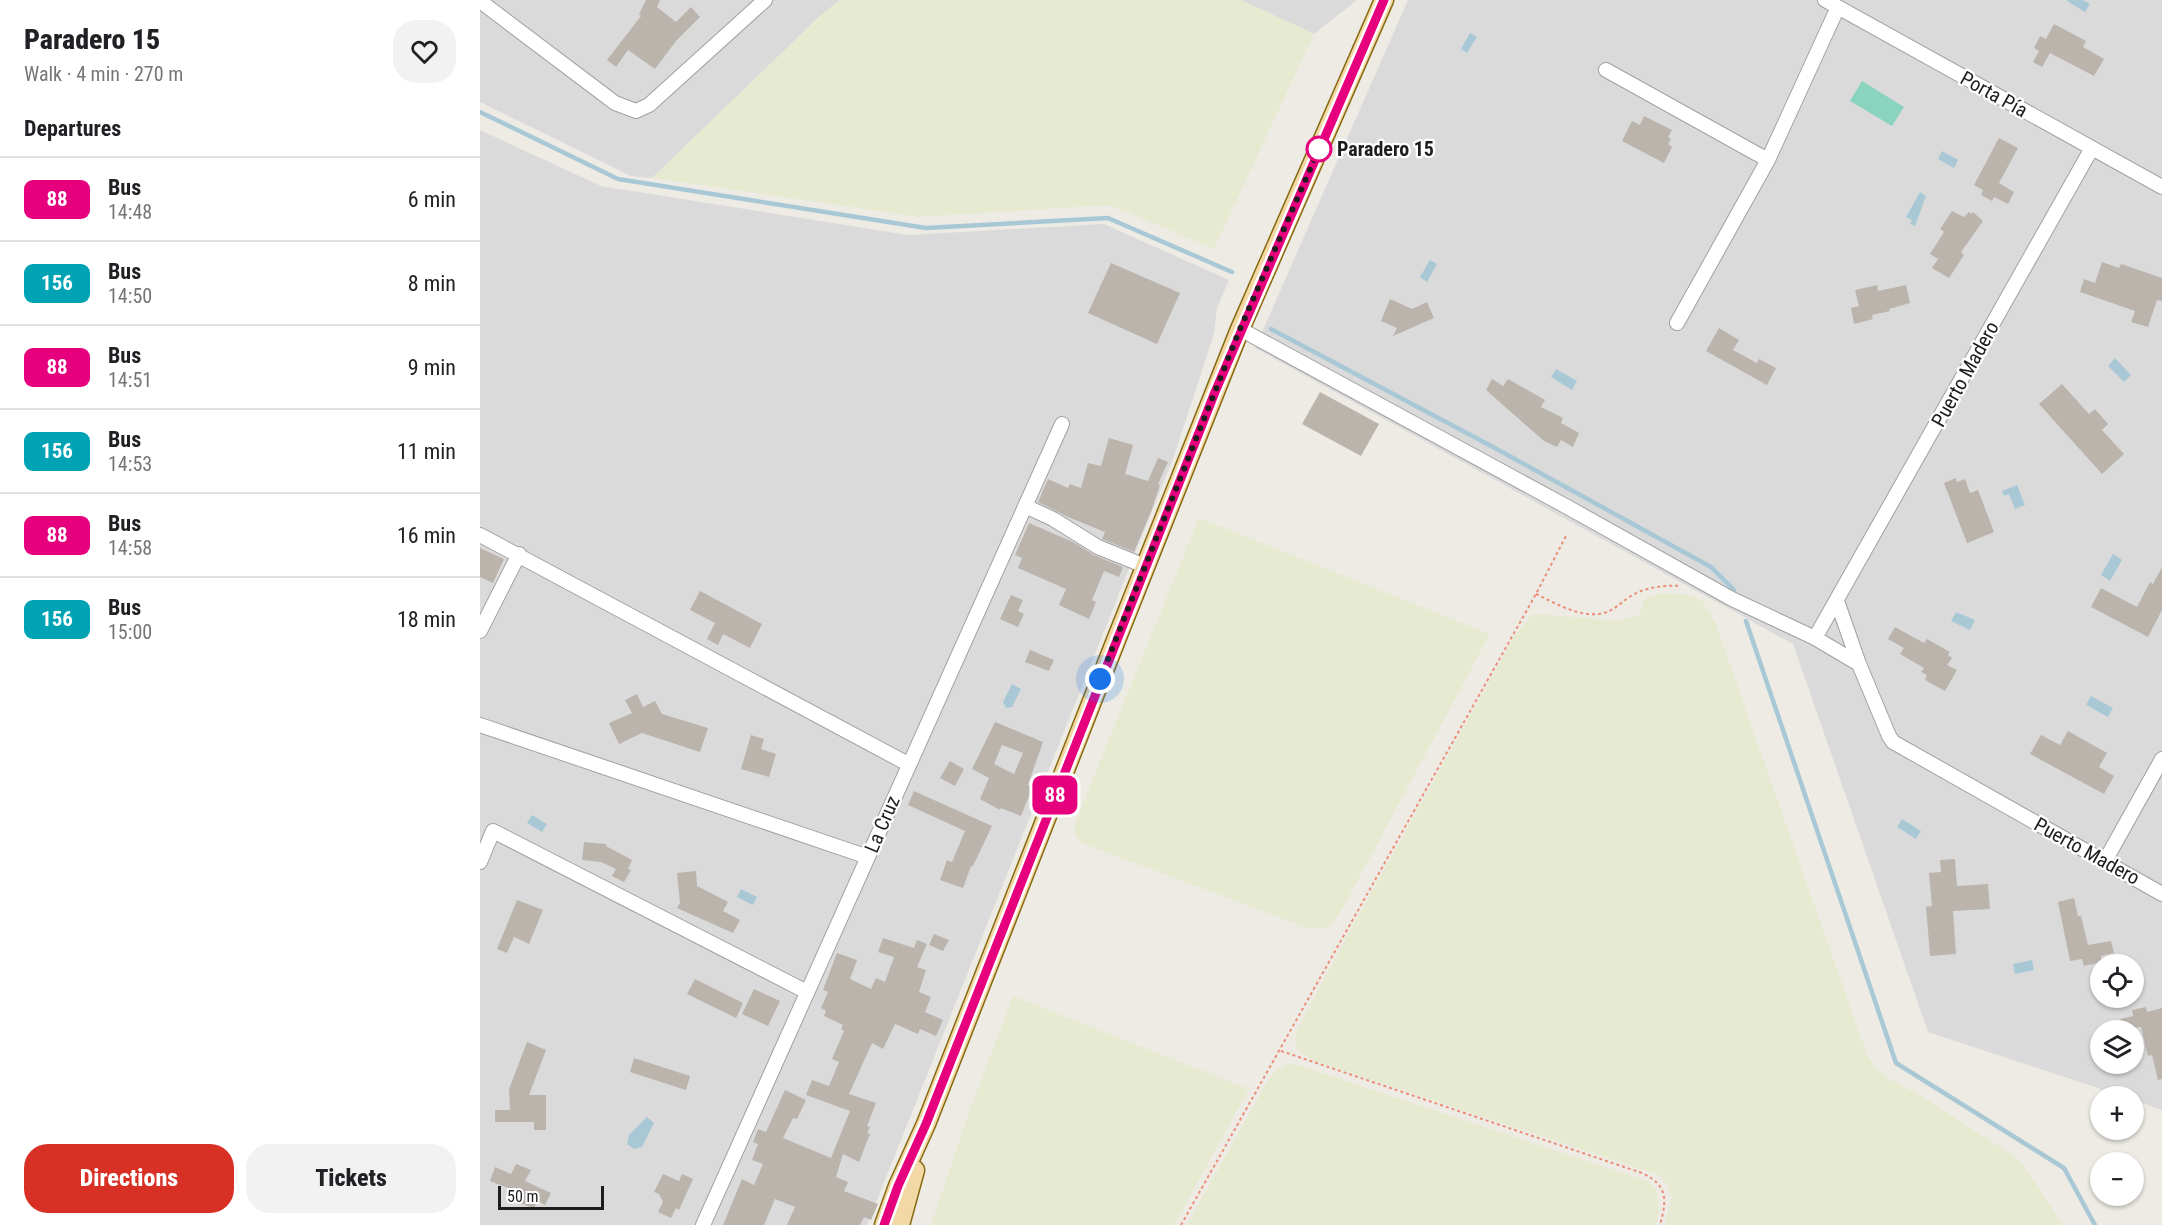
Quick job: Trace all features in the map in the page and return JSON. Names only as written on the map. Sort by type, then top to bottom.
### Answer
[{"type":"main road","points":[[884,1225],[1240,329],[1384,0]]},
{"type":"main road","points":[[900,1225],[926,1124]]},
{"type":"street","points":[[480,2],[615,103],[636,111],[648,105],[765,0]]},
{"type":"street","name":"Porta Pía","points":[[1825,0],[2162,187]]},
{"type":"street","points":[[1677,323],[1768,160],[1838,7]]},
{"type":"street","points":[[1606,70],[1768,160]]},
{"type":"street","name":"Puerto Madero","points":[[1815,638],[2092,148]]},
{"type":"street","points":[[1240,329],[1571,508],[1732,599],[1815,638],[1859,664]]},
{"type":"street","name":"La Cruz","points":[[703,1225],[1062,424]]},
{"type":"street","points":[[1025,506],[1053,519],[1098,548],[1145,566]]},
{"type":"street","points":[[480,535],[908,764]]},
{"type":"street","points":[[480,631],[519,554]]},
{"type":"street","name":"Puerto Madero","points":[[1837,601],[1859,664],[1893,742],[2162,894]]},
{"type":"street","points":[[480,725],[868,857]]},
{"type":"street","points":[[2105,861],[2162,759]]},
{"type":"street","points":[[480,862],[493,831],[807,992]]},
{"type":"path","points":[[1180,1225],[1536,594],[1567,534]]},
{"type":"path","points":[[1536,594],[1571,610],[1598,614],[1614,609],[1641,591],[1670,585],[1688,588]]},
{"type":"path","points":[[1280,1050],[1649,1177],[1660,1185],[1664,1196],[1660,1225]]},
{"type":"shaded area","points":[[480,0],[840,0],[821,15],[652,178],[631,176],[480,102]]},
{"type":"shaded area","points":[[1241,0],[1357,0],[1314,34]]},
{"type":"shaded area","points":[[1408,0],[2162,0],[2162,1110],[2144,1104],[2144,1086],[2092,1086],[1928,1032],[1793,644],[1255,348]]},
{"type":"shaded area","points":[[480,130],[601,186],[908,235],[1104,224],[1229,280],[1217,308],[1214,334],[1174,456],[867,1225],[480,1225]]},
{"type":"green space","points":[[840,0],[1241,0],[1314,34],[1214,249],[1110,205],[919,217],[652,178],[821,15]]},
{"type":"green space","points":[[1862,81],[1904,107],[1892,126],[1850,101]]},
{"type":"green space","points":[[1199,518],[1490,634],[1345,904],[1333,924],[1325,929],[1307,928],[1089,846],[1080,842],[1075,835],[1079,813]]},
{"type":"green space","points":[[1660,593],[1695,597],[1703,602],[1715,622],[1868,1056],[1875,1067],[1889,1079],[1918,1094],[2011,1154],[2023,1165],[2036,1183],[2062,1225],[1665,1225],[1672,1197],[1668,1186],[1659,1175],[1312,1060],[1297,1049],[1295,1039],[1297,1030],[1351,929],[1514,637],[1528,619],[1538,614],[1619,621],[1639,615],[1645,599]]},
{"type":"green space","points":[[1013,996],[1249,1089],[1174,1225],[931,1225],[971,1107]]},
{"type":"green space","points":[[1292,1063],[1647,1181],[1655,1187],[1657,1193],[1659,1210],[1656,1225],[1187,1225],[1268,1080],[1277,1070]]},
{"type":"water","points":[[2068,0],[2083,0],[2090,4],[2085,12]]},
{"type":"water","points":[[1470,33],[1477,37],[1467,53],[1461,49]]},
{"type":"water","points":[[1942,151],[1958,160],[1954,168],[1938,159]]},
{"type":"water","points":[[1920,192],[1926,196],[1915,226],[1910,224],[1912,220],[1906,217]]},
{"type":"water","points":[[1430,260],[1437,264],[1427,282],[1420,277]]},
{"type":"water","points":[[2115,358],[2131,375],[2124,382],[2108,366]]},
{"type":"water","points":[[1556,369],[1577,381],[1572,390],[1551,377]]},
{"type":"water","points":[[2017,485],[2025,505],[2015,509],[2009,494],[2004,496],[2002,491]]},
{"type":"water","points":[[2113,554],[2122,560],[2110,581],[2101,575]]},
{"type":"water","points":[[1956,612],[1975,620],[1970,630],[1951,621]]},
{"type":"water","points":[[1012,684],[1021,689],[1012,707],[1006,708],[1003,702]]},
{"type":"water","points":[[2091,696],[2113,708],[2108,717],[2086,705]]},
{"type":"water","points":[[532,815],[547,824],[542,832],[527,823]]},
{"type":"water","points":[[1902,819],[1921,831],[1916,839],[1897,827]]},
{"type":"water","points":[[741,889],[757,897],[753,905],[737,897]]},
{"type":"water","points":[[2032,960],[2034,970],[2015,974],[2013,964]]},
{"type":"water","points":[[647,1117],[654,1123],[642,1147],[634,1149],[627,1144],[629,1135]]},
{"type":"building","points":[[646,0],[660,0],[657,7],[676,22],[691,7],[700,17],[676,41],[655,69],[628,50],[616,67],[607,60],[641,16],[639,14]]},
{"type":"building","points":[[2054,24],[2086,41],[2083,47],[2104,59],[2094,76],[2050,53],[2042,67],[2033,62],[2039,51],[2034,48],[2040,36],[2046,39]]},
{"type":"building","points":[[1644,116],[1672,130],[1668,137],[1671,139],[1668,144],[1672,147],[1664,163],[1622,141],[1632,121],[1640,125]]},
{"type":"building","points":[[1999,138],[2018,148],[1999,183],[2014,192],[2008,204],[1994,197],[1992,201],[1981,195],[1983,190],[1974,185]]},
{"type":"building","points":[[1952,211],[1964,217],[1969,212],[1971,214],[1973,212],[1983,221],[1961,252],[1964,255],[1949,278],[1932,268],[1938,259],[1930,254],[1944,232],[1940,229]]},
{"type":"building","points":[[2102,262],[2119,268],[2121,264],[2162,278],[2162,301],[2157,300],[2148,327],[2131,322],[2135,311],[2080,292],[2084,279],[2095,283]]},
{"type":"building","points":[[1111,263],[1180,293],[1157,344],[1088,313]]},
{"type":"building","points":[[1877,285],[1878,291],[1906,285],[1910,303],[1872,315],[1873,319],[1854,324],[1851,308],[1859,306],[1855,290]]},
{"type":"building","points":[[1390,299],[1412,309],[1427,302],[1434,318],[1393,336],[1397,328],[1381,321]]},
{"type":"building","points":[[1719,328],[1739,340],[1733,350],[1757,363],[1759,359],[1776,368],[1767,385],[1706,351]]},
{"type":"building","points":[[1492,379],[1503,386],[1508,379],[1545,400],[1541,407],[1563,418],[1561,423],[1579,433],[1573,447],[1561,440],[1557,447],[1544,441],[1486,390]]},
{"type":"building","points":[[2062,384],[2089,414],[2095,409],[2108,424],[2102,430],[2124,454],[2102,474],[2039,404]]},
{"type":"building","points":[[1320,392],[1379,424],[1361,456],[1302,424]]},
{"type":"building","points":[[1109,438],[1133,445],[1125,474],[1148,481],[1158,458],[1168,462],[1134,552],[1102,539],[1105,532],[1038,502],[1048,479],[1068,488],[1070,484],[1081,488],[1088,463],[1101,466]]},
{"type":"building","points":[[1956,478],[1957,482],[1965,479],[1970,493],[1978,490],[1994,532],[1967,543],[1944,483]]},
{"type":"building","points":[[1029,523],[1123,567],[1119,577],[1104,571],[1092,600],[1096,602],[1089,619],[1059,605],[1066,589],[1018,568],[1022,558],[1015,555]]},
{"type":"building","points":[[480,548],[504,559],[493,583],[480,577]]},
{"type":"building","points":[[2162,567],[2162,610],[2148,637],[2091,607],[2101,588],[2137,607],[2150,582],[2153,584]]},
{"type":"building","points":[[700,591],[762,624],[750,648],[723,634],[718,645],[707,639],[715,623],[690,610]]},
{"type":"building","points":[[1011,595],[1023,600],[1018,611],[1024,614],[1018,627],[1000,619]]},
{"type":"building","points":[[1895,627],[1924,643],[1927,639],[1950,652],[1948,655],[1952,658],[1947,665],[1957,670],[1945,691],[1925,680],[1927,675],[1921,672],[1924,668],[1900,654],[1904,648],[1888,639]]},
{"type":"building","points":[[1030,650],[1054,660],[1049,671],[1025,662]]},
{"type":"building","points":[[637,694],[643,707],[655,701],[662,714],[708,728],[700,752],[642,733],[619,744],[609,723],[632,713],[625,700]]},
{"type":"building","points":[[995,722],[1043,742],[1028,785],[1033,786],[1021,816],[1001,808],[1000,810],[980,799],[989,778],[972,769]],"holes":[[[1002,745],[1023,753],[1014,774],[994,764]]]},
{"type":"building","points":[[2068,731],[2107,753],[2099,767],[2114,776],[2104,794],[2030,754],[2041,735],[2060,745]]},
{"type":"building","points":[[751,735],[764,739],[761,749],[776,754],[769,777],[741,769]]},
{"type":"building","points":[[950,761],[964,769],[955,786],[940,778]]},
{"type":"building","points":[[914,791],[992,826],[971,866],[963,888],[940,880],[947,860],[952,862],[965,831],[908,805]]},
{"type":"building","points":[[584,842],[606,844],[632,860],[628,869],[631,870],[624,882],[612,876],[616,869],[601,862],[582,860]]},
{"type":"building","points":[[1955,859],[1957,886],[1988,884],[1990,909],[1953,911],[1956,954],[1930,956],[1926,907],[1932,906],[1929,873],[1941,872],[1940,860]]},
{"type":"building","points":[[696,871],[697,886],[728,902],[723,911],[740,920],[733,933],[677,908],[680,903],[677,873]]},
{"type":"building","points":[[2074,898],[2088,945],[2111,941],[2114,953],[2090,954],[2090,965],[2084,966],[2082,959],[2070,961],[2058,902]]},
{"type":"building","points":[[517,900],[543,910],[529,944],[514,937],[507,953],[497,949]]},
{"type":"building","points":[[934,934],[949,940],[943,951],[929,945]]},
{"type":"building","points":[[883,938],[914,948],[917,940],[927,944],[917,967],[926,970],[919,992],[931,997],[925,1012],[943,1020],[936,1036],[920,1029],[918,1034],[895,1024],[883,1049],[872,1043],[849,1094],[876,1103],[867,1126],[870,1127],[867,1133],[870,1134],[859,1162],[843,1154],[836,1177],[848,1182],[844,1191],[878,1204],[871,1220],[864,1217],[860,1225],[787,1225],[795,1207],[775,1199],[764,1225],[723,1225],[742,1179],[754,1185],[763,1164],[752,1160],[758,1144],[753,1142],[758,1129],[766,1132],[785,1090],[806,1100],[797,1119],[793,1118],[783,1138],[831,1158],[850,1111],[806,1095],[812,1080],[829,1086],[839,1062],[832,1059],[844,1031],[841,1029],[843,1025],[824,1016],[826,1011],[821,1008],[828,992],[823,990],[837,953],[857,960],[850,979],[871,989],[876,978],[885,982],[894,957],[878,952]]},
{"type":"building","points":[[695,979],[743,1003],[736,1018],[687,994]]},
{"type":"building","points":[[754,989],[780,1001],[768,1026],[742,1014]]},
{"type":"building","points":[[2146,1007],[2147,1012],[2162,1008],[2162,1079],[2158,1080],[2152,1055],[2148,1056],[2144,1039],[2144,1020],[2120,1019],[2133,1016],[2132,1010]]},
{"type":"building","points":[[527,1042],[546,1050],[529,1095],[546,1095],[546,1130],[534,1130],[534,1122],[495,1122],[495,1110],[510,1110],[509,1089]]},
{"type":"building","points":[[634,1058],[690,1076],[686,1090],[630,1072]]},
{"type":"building","points":[[516,1164],[531,1170],[525,1181],[551,1193],[545,1205],[537,1201],[534,1209],[514,1200],[518,1192],[490,1181],[495,1167],[511,1174]]},
{"type":"building","points":[[663,1174],[679,1181],[682,1174],[693,1179],[679,1210],[676,1208],[671,1218],[658,1212],[663,1202],[659,1194],[654,1192]]},
{"type":"waterway","points":[[480,112],[618,179],[926,228],[1108,218],[1232,272]]},
{"type":"waterway","points":[[1271,329],[1493,447],[1711,567],[1734,590]]},
{"type":"waterway","points":[[1746,621],[1896,1063],[2064,1168],[2095,1225]]},
{"type":"bus line","name":"88","points":[[884,1225],[1240,329],[1384,0]]},
{"type":"place","name":"Paradero 15","points":[[1319,149]]},
{"type":"route","points":[[1100,679],[1240,329],[1319,149]]}]
